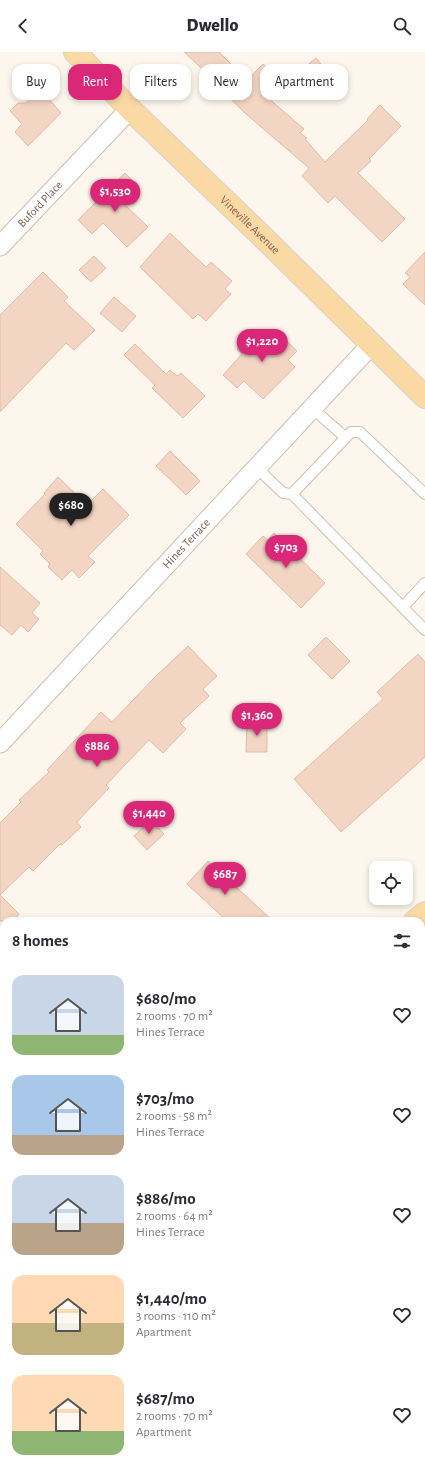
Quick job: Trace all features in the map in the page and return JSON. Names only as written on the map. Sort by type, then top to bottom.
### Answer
[{"type":"main road","name":"Vineville Avenue","points":[[75,52],[130,109],[269,243],[425,397]]},
{"type":"street","name":"Buford Place","points":[[0,246],[130,109]]},
{"type":"street","name":"Hines Terrace","points":[[0,743],[372,344]]},
{"type":"lane","points":[[312,408],[345,437]]},
{"type":"lane","points":[[292,494],[345,437],[351,432],[360,432],[425,494]]},
{"type":"lane","points":[[256,468],[283,493],[292,494],[425,630]]},
{"type":"lane","points":[[403,607],[425,583]]},
{"type":"building","points":[[184,52],[219,52],[231,64],[199,64],[199,66]]},
{"type":"building","points":[[316,58],[321,64],[309,64]]},
{"type":"building","points":[[260,67],[260,100],[270,100],[304,129],[300,133],[307,138],[305,139],[325,162],[368,120],[367,119],[380,105],[401,126],[369,159],[371,161],[358,173],[405,219],[382,242],[335,196],[328,203],[302,176],[309,168],[232,100],[252,100],[252,75]]},
{"type":"building","points":[[29,100],[50,100],[61,113],[28,146],[15,132],[22,124],[10,111],[18,103],[26,103]]},
{"type":"building","points":[[125,173],[138,186],[122,202],[148,227],[127,247],[103,223],[92,234],[78,220]]},
{"type":"building","points":[[170,233],[206,267],[211,262],[232,281],[225,289],[231,294],[206,321],[198,314],[193,319],[140,267]]},
{"type":"building","points":[[425,252],[425,305],[403,284],[410,277],[405,273]]},
{"type":"building","points":[[94,256],[106,268],[91,282],[79,270]]},
{"type":"building","points":[[43,272],[68,297],[64,301],[95,330],[74,350],[66,343],[0,412],[0,315]]},
{"type":"building","points":[[114,297],[136,316],[122,332],[100,313]]},
{"type":"building","points":[[256,329],[265,338],[274,329],[297,351],[288,360],[295,367],[263,399],[244,381],[237,388],[223,375],[242,354],[237,349]]},
{"type":"building","points":[[135,344],[166,374],[170,370],[177,376],[181,373],[205,396],[183,418],[152,388],[155,385],[124,355]]},
{"type":"building","points":[[170,451],[200,481],[186,495],[156,466]]},
{"type":"building","points":[[58,477],[87,505],[103,489],[129,515],[88,556],[95,562],[79,578],[72,570],[62,580],[48,567],[50,564],[40,554],[43,551],[16,524],[45,494],[44,493]]},
{"type":"building","points":[[274,533],[325,583],[301,608],[246,554],[263,536],[268,540]]},
{"type":"building","points":[[0,567],[40,603],[32,613],[39,619],[28,632],[21,625],[12,635],[0,625]]},
{"type":"building","points":[[326,637],[350,661],[332,679],[308,655]]},
{"type":"building","points":[[188,646],[217,676],[203,689],[209,696],[180,723],[186,729],[163,753],[149,740],[106,785],[109,788],[77,822],[81,827],[62,845],[60,844],[33,871],[29,867],[0,895],[0,823],[21,802],[19,800],[49,772],[47,770],[101,712],[112,722],[154,678]]},
{"type":"building","points":[[418,654],[425,662],[425,757],[341,832],[294,779],[383,699],[377,692]]},
{"type":"building","points":[[247,721],[267,722],[267,752],[246,752]]},
{"type":"building","points":[[151,820],[164,834],[147,850],[134,836]]},
{"type":"building","points":[[208,861],[269,917],[223,917],[187,884]]},
{"type":"building","points":[[0,895],[19,914],[16,917],[0,917]]}]
